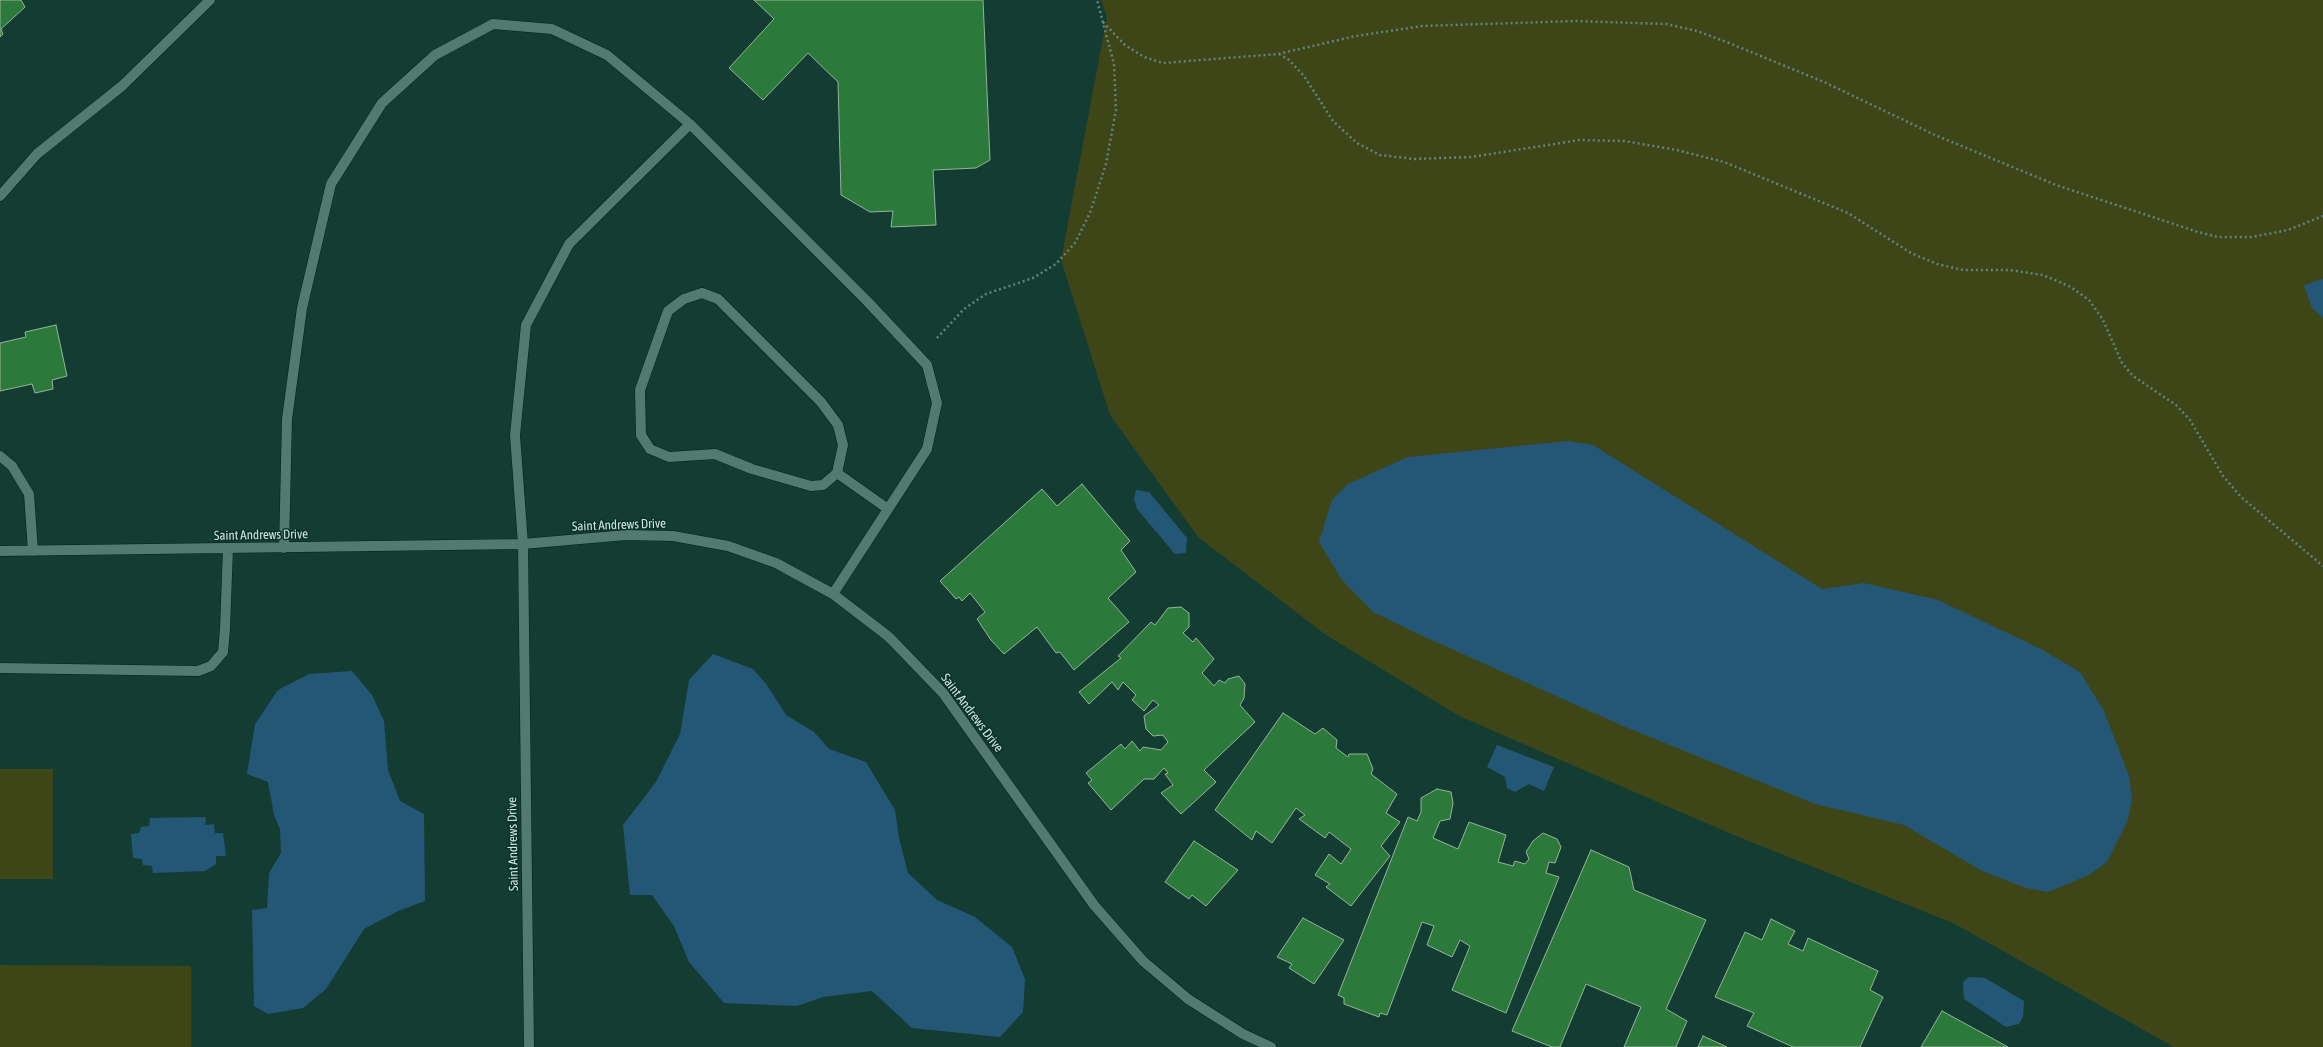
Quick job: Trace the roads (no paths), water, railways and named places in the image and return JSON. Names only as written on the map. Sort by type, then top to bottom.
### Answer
[{"type":"street","points":[[0,196],[37,154],[122,86],[210,0]]},
{"type":"street","points":[[284,548],[287,419],[302,308],[331,184],[382,103],[435,54],[493,24],[552,29],[607,55],[690,124],[927,365],[937,403],[927,449],[833,594]]},
{"type":"street","points":[[523,544],[515,436],[526,325],[569,244],[690,124]]},
{"type":"street","points":[[702,293],[718,299],[821,402],[838,425],[843,445],[837,473],[823,484],[811,486],[752,470],[715,454],[669,457],[650,449],[641,435],[640,390],[668,312],[684,299],[702,293]]},
{"type":"street","points":[[0,456],[12,466],[29,494],[33,551]]},
{"type":"street","points":[[837,473],[888,509]]},
{"type":"street","name":"Saint Andrews Drive","points":[[0,551],[523,544],[626,535],[672,536],[728,546],[776,563],[833,594],[889,636],[943,693],[1094,905],[1143,961],[1188,999],[1243,1034],[1271,1047]]},
{"type":"street","name":"Saint Andrews Drive","points":[[523,544],[529,1047]]},
{"type":"street","points":[[0,668],[198,671],[211,666],[222,652],[225,629],[228,548]]},
{"type":"water","points":[[2323,279],[2323,318],[2312,308],[2304,285]]},
{"type":"water","points":[[1568,441],[1593,445],[1822,589],[1864,583],[1938,600],[2041,649],[2080,672],[2104,711],[2129,776],[2132,798],[2128,820],[2107,862],[2089,875],[2048,892],[2026,888],[1982,871],[1904,825],[1815,804],[1623,726],[1416,633],[1373,612],[1342,580],[1319,542],[1332,500],[1348,484],[1408,457]]},
{"type":"water","points":[[1136,490],[1149,492],[1187,538],[1186,553],[1175,554],[1137,509],[1134,499]]},
{"type":"water","points":[[713,654],[753,669],[767,685],[786,715],[814,732],[829,749],[866,762],[895,810],[899,838],[908,873],[937,900],[975,917],[1012,947],[1025,979],[1023,1012],[1000,1037],[912,1028],[872,991],[823,997],[797,1006],[724,1003],[689,962],[674,926],[652,895],[630,895],[623,825],[656,782],[680,734],[689,680]]},
{"type":"water","points":[[352,671],[372,695],[384,721],[388,770],[400,801],[424,814],[425,901],[398,911],[364,929],[326,989],[303,1008],[268,1014],[254,1006],[252,910],[267,908],[269,873],[281,853],[280,829],[274,815],[268,782],[247,774],[255,724],[278,690],[309,674]]},
{"type":"water","points":[[1497,745],[1554,767],[1544,791],[1529,784],[1515,792],[1507,788],[1505,777],[1487,767]]},
{"type":"water","points":[[206,817],[205,825],[214,824],[215,833],[223,833],[226,856],[216,856],[216,864],[205,871],[153,873],[152,866],[143,865],[142,859],[133,858],[131,834],[139,833],[141,827],[149,826],[150,818]]},
{"type":"water","points":[[1969,977],[1985,978],[2024,1001],[2023,1016],[2019,1024],[2006,1027],[1964,999],[1963,982]]}]
